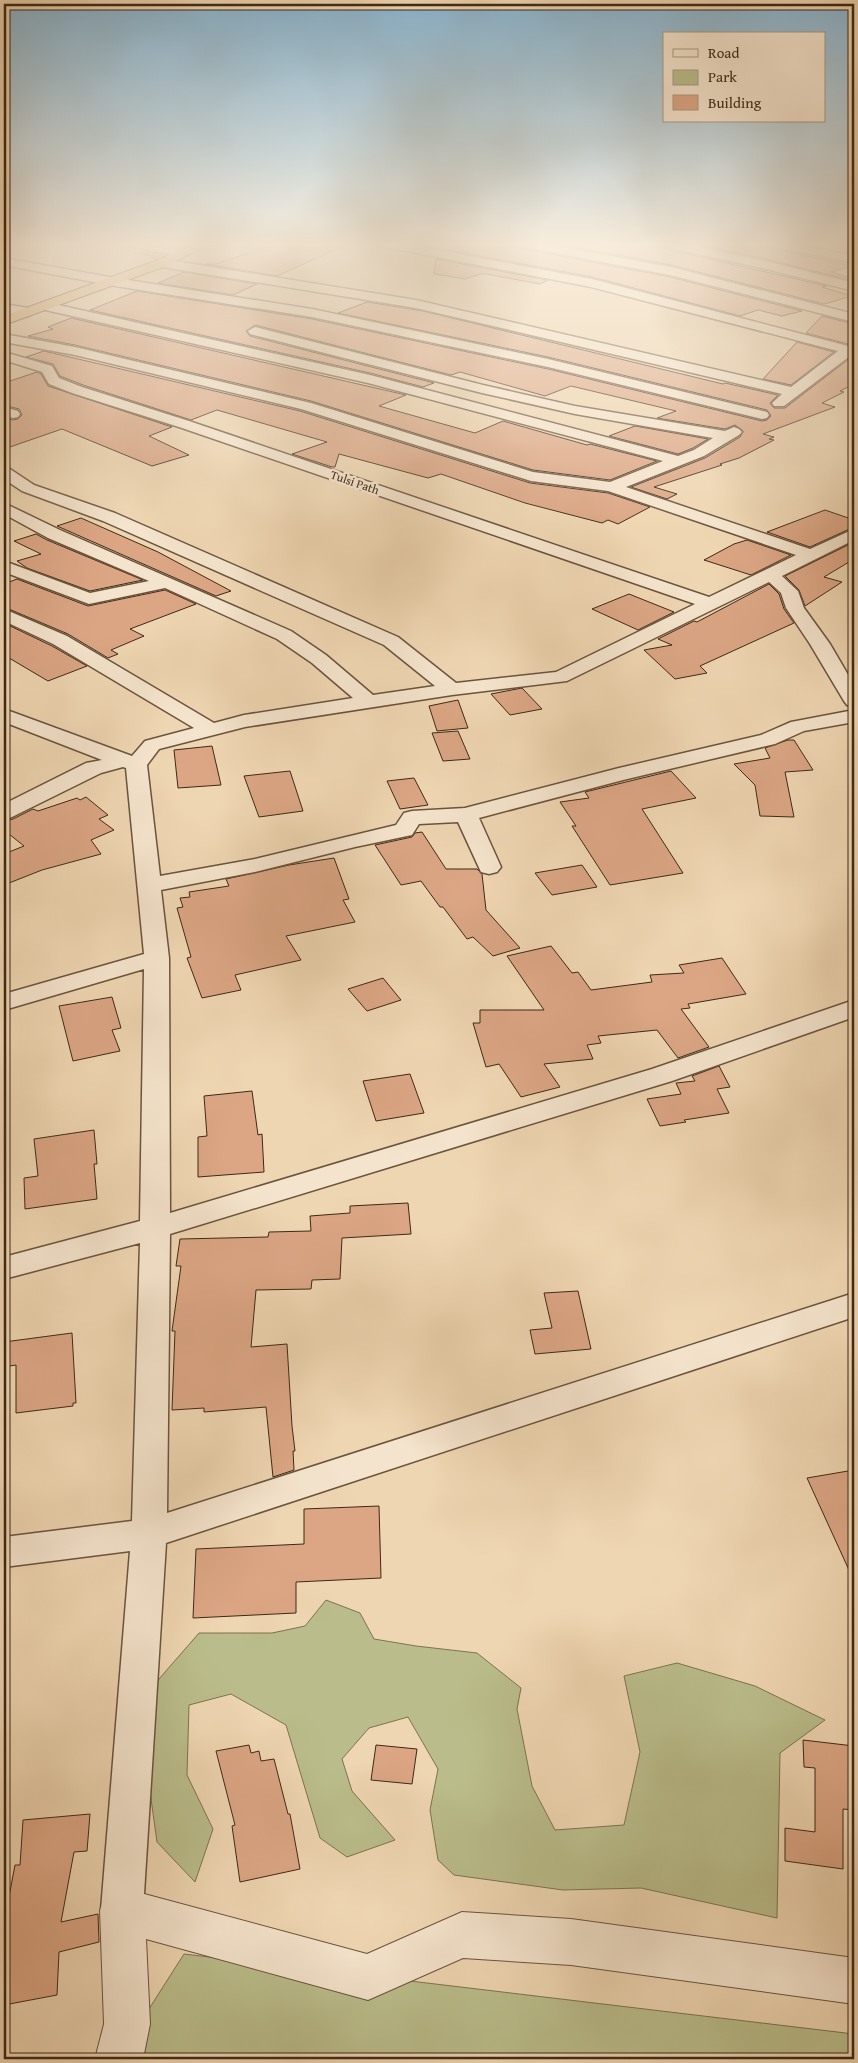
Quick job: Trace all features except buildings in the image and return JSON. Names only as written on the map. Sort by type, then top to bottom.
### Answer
[{"type":"street","points":[[11,339],[75,351],[306,406],[531,476],[612,487],[812,555]]},
{"type":"street","points":[[193,339],[370,379],[679,461]]},
{"type":"street","points":[[287,339],[482,389],[547,403],[728,436]]},
{"type":"street","points":[[436,339],[548,363],[762,415]]},
{"type":"street","points":[[567,339],[793,392]]},
{"type":"street","points":[[813,339],[851,349]]},
{"type":"street","points":[[612,487],[699,453],[762,415],[851,349]]},
{"type":"street","name":"Tulsi Path","points":[[4,356],[47,369],[54,381],[77,390],[197,428],[711,604]]},
{"type":"street","points":[[4,472],[28,488],[109,517],[391,641],[452,689]]},
{"type":"street","points":[[4,508],[54,534],[284,635],[319,659],[369,702]]},
{"type":"street","points":[[4,812],[94,768],[130,763],[152,745],[244,721],[452,689],[560,677],[812,555],[850,539]]},
{"type":"street","points":[[4,566],[89,599],[167,582]]},
{"type":"street","points":[[771,575],[789,591],[800,616],[820,644],[854,701]]},
{"type":"street","points":[[4,614],[60,640],[212,730]]},
{"type":"street","points":[[4,715],[130,763]]},
{"type":"street","points":[[149,885],[268,863],[334,844],[404,830],[412,818],[466,815],[619,774],[768,740],[798,726],[854,716]]},
{"type":"street","points":[[119,2059],[128,2024],[122,1910],[149,1534],[157,958],[149,885],[130,763]]},
{"type":"street","points":[[466,815],[489,867]]},
{"type":"street","points":[[4,1002],[157,958]]},
{"type":"street","points":[[4,1268],[152,1229],[662,1075],[854,1008]]},
{"type":"street","points":[[4,1552],[149,1534],[854,1305]]},
{"type":"street","points":[[122,1910],[368,1977],[462,1935],[571,1942],[854,1981]]},
{"type":"green space","points":[[326,1600],[360,1613],[374,1639],[477,1653],[521,1688],[517,1709],[532,1786],[555,1830],[624,1825],[640,1752],[624,1676],[677,1663],[755,1686],[825,1720],[780,1753],[777,1918],[641,1888],[563,1890],[454,1875],[438,1860],[430,1810],[438,1769],[408,1717],[369,1728],[342,1759],[352,1791],[395,1840],[347,1857],[320,1838],[286,1725],[231,1694],[189,1705],[187,1775],[213,1829],[195,1882],[157,1842],[141,1727],[159,1679],[199,1633],[272,1633],[305,1626]]},
{"type":"green space","points":[[184,1954],[854,2034],[854,2059],[117,2059]]}]
